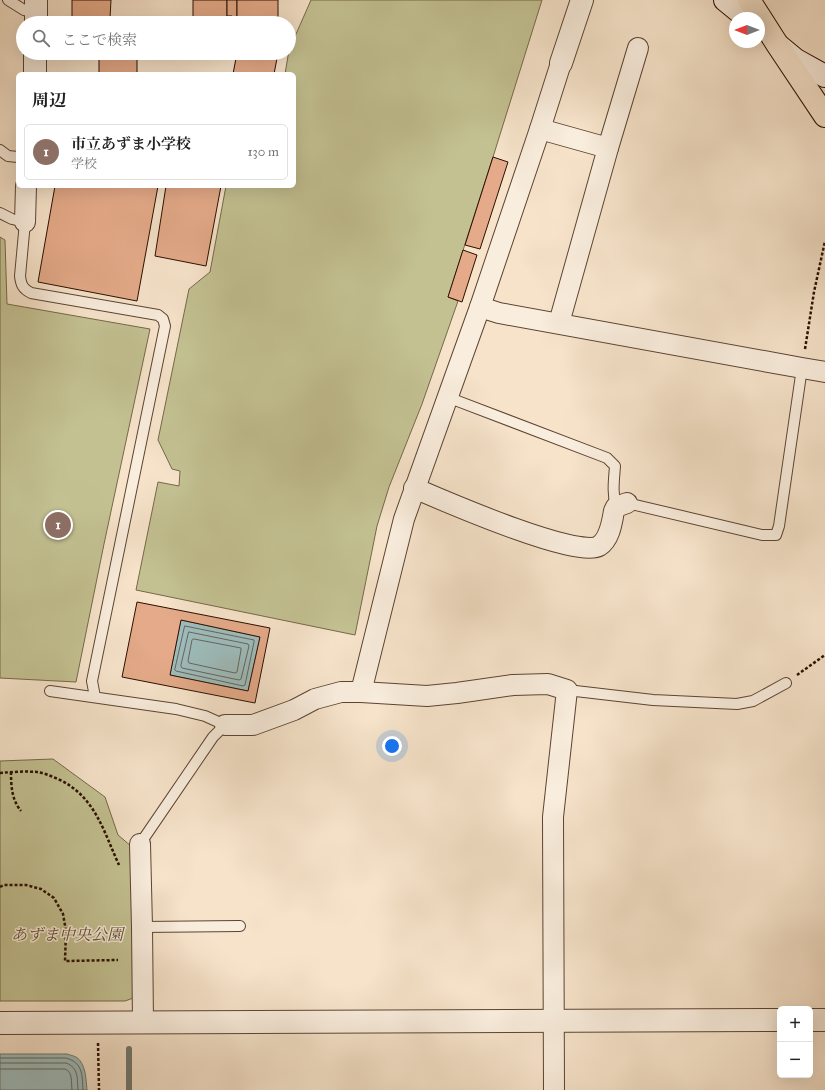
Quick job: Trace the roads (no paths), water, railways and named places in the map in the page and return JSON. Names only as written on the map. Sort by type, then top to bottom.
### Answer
[{"type":"main road","points":[[749,0],[825,116]]},
{"type":"street","points":[[360,692],[404,519],[480,307],[582,0]]},
{"type":"street","points":[[725,0],[740,12]]},
{"type":"street","points":[[765,33],[796,60],[825,76]]},
{"type":"street","points":[[559,323],[608,148],[638,48]]},
{"type":"street","points":[[35,60],[35,72]]},
{"type":"street","points":[[540,129],[608,148]]},
{"type":"street","points":[[24,222],[26,188]]},
{"type":"street","points":[[480,307],[500,313],[825,372]]},
{"type":"street","points":[[414,488],[504,525],[550,540],[592,549],[599,546],[608,536],[614,511],[621,505]]},
{"type":"street","points":[[225,725],[253,725],[294,710],[315,698],[341,692],[427,696],[513,685],[548,684],[567,690],[553,817],[554,1090]]},
{"type":"street","points":[[140,844],[143,1022]]},
{"type":"street","points":[[0,1023],[777,1020]]},
{"type":"street","points":[[813,1020],[825,1020]]},
{"type":"lane","points":[[8,0],[24,10],[36,12]]},
{"type":"lane","points":[[0,150],[8,156],[16,157]]},
{"type":"lane","points":[[0,213],[12,219],[24,222],[20,276],[24,289],[31,293],[158,315],[163,319],[165,326],[92,681],[95,697]]},
{"type":"lane","points":[[448,397],[607,458],[616,466],[613,491],[614,499],[621,505],[762,535],[776,535],[779,526],[802,368]]},
{"type":"lane","points":[[567,690],[653,700],[737,704],[753,701],[786,683]]},
{"type":"lane","points":[[50,691],[176,709],[205,716],[225,725],[213,737],[140,844]]},
{"type":"lane","points":[[142,927],[240,926]]},
{"type":"water","points":[[181,620],[260,637],[248,691],[170,675]]},
{"type":"water","points":[[0,1054],[67,1054],[75,1057],[84,1067],[87,1090],[0,1090]]},
{"type":"waterway","points":[[129,1049],[129,1090]]},
{"type":"place","name":"市立あずま小学校","points":[[58,525]]},
{"type":"park label","name":"あずま中央公園","points":[[67,934]]}]
